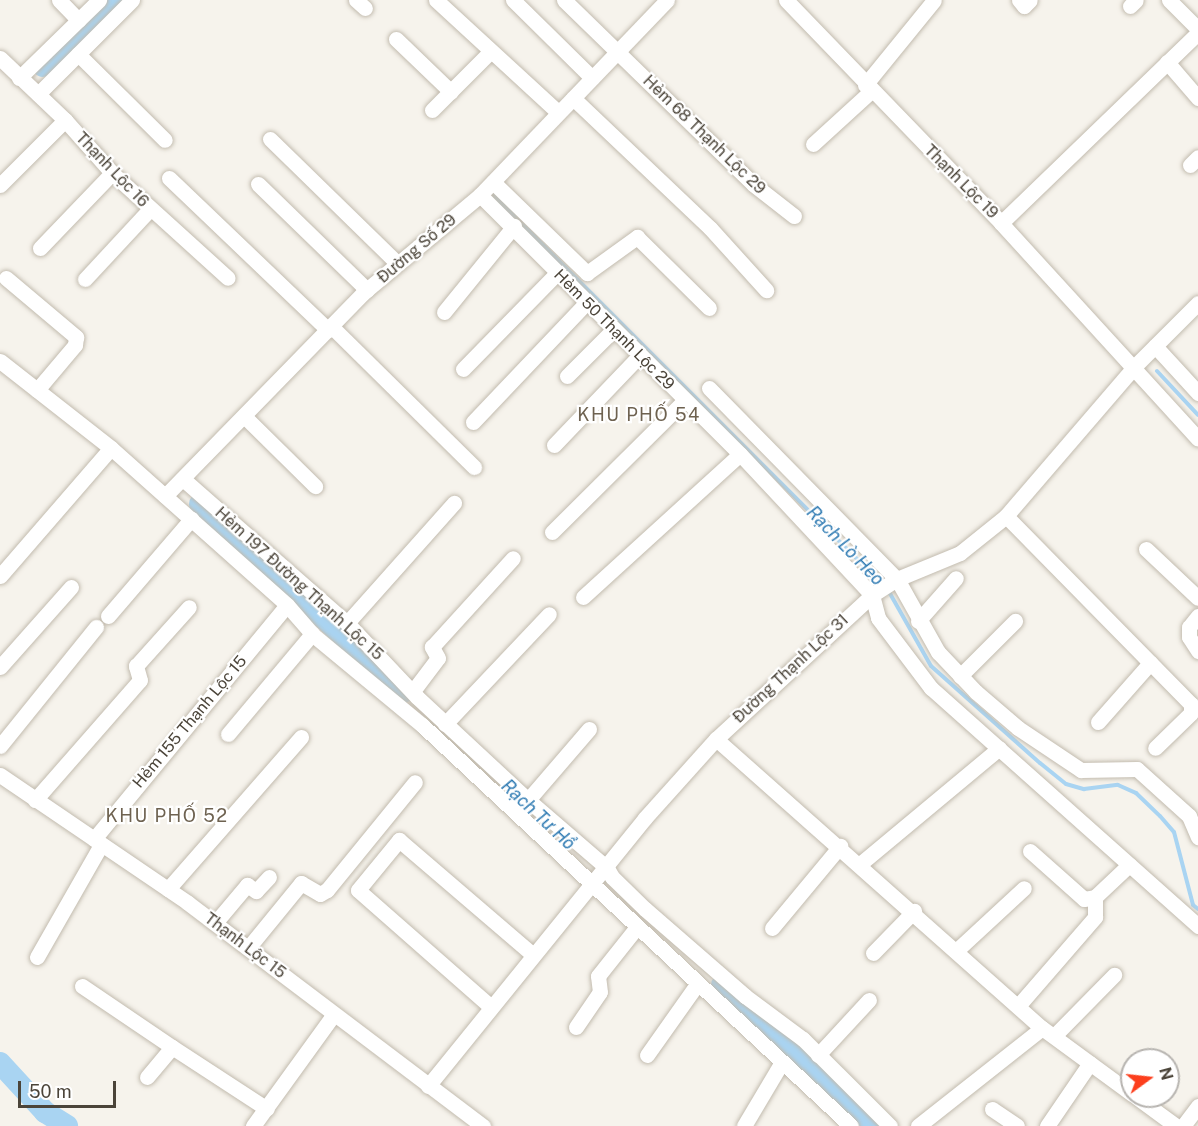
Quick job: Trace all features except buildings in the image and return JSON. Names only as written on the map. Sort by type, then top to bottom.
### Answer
[{"type":"street","points":[[59,0],[78,20]]},
{"type":"street","points":[[20,78],[99,0]]},
{"type":"street","points":[[38,94],[132,0]]},
{"type":"street","points":[[436,0],[558,112]]},
{"type":"street","points":[[513,0],[591,78]]},
{"type":"street","name":"Hẻm 68 Thạnh Lộc 29","points":[[564,0],[753,184],[794,216]]},
{"type":"street","name":"Đường Số 29","points":[[165,496],[367,290],[480,195],[667,0]]},
{"type":"street","name":"Thạnh Lộc 19","points":[[786,0],[1136,366],[1198,439]]},
{"type":"street","points":[[813,144],[868,88],[934,0]]},
{"type":"street","points":[[1019,0],[1024,6],[1030,0]]},
{"type":"street","points":[[1001,223],[1198,31],[1169,0]]},
{"type":"street","points":[[396,39],[451,92]]},
{"type":"street","points":[[432,110],[491,51]]},
{"type":"street","points":[[78,54],[165,140]]},
{"type":"street","name":"Thạnh Lộc 16","points":[[0,58],[65,120],[112,172],[150,209],[228,278]]},
{"type":"street","points":[[1167,62],[1198,98]]},
{"type":"street","points":[[573,98],[710,228],[766,290]]},
{"type":"street","points":[[0,185],[65,120]]},
{"type":"street","points":[[270,140],[397,263]]},
{"type":"street","points":[[40,248],[112,172]]},
{"type":"street","points":[[169,177],[474,467]]},
{"type":"street","points":[[493,182],[587,273],[637,237],[709,308]]},
{"type":"street","points":[[258,184],[367,290]]},
{"type":"street","name":"Hẻm 50 Thạnh Lộc 29","points":[[480,195],[514,226],[557,273],[741,454],[875,593]]},
{"type":"street","points":[[85,279],[150,209]]},
{"type":"street","points":[[444,312],[514,226]]},
{"type":"street","points":[[463,369],[557,273]]},
{"type":"street","points":[[6,278],[76,337],[75,345],[37,390]]},
{"type":"street","points":[[472,422],[587,302]]},
{"type":"street","name":"Đường Thạnh Lộc 31","points":[[428,1086],[532,954],[599,877],[645,818],[717,739],[875,593],[895,580],[960,553],[1006,516],[1136,366],[1198,303]]},
{"type":"street","points":[[567,376],[614,329]]},
{"type":"street","points":[[1155,346],[1198,393]]},
{"type":"street","points":[[554,444],[640,355]]},
{"type":"street","points":[[0,361],[111,448],[287,605],[312,634],[599,877],[637,927],[851,1126]]},
{"type":"street","points":[[710,388],[895,580],[938,652],[960,676],[1018,728],[1081,770],[1137,769],[1189,816],[1198,837]]},
{"type":"street","points":[[552,532],[685,400]]},
{"type":"street","points":[[244,416],[315,486]]},
{"type":"street","points":[[0,576],[111,448]]},
{"type":"street","points":[[583,597],[741,454]]},
{"type":"street","name":"Hẻm 197 Đường Thạnh Lộc 15","points":[[183,478],[347,623],[445,724],[528,800],[599,877]]},
{"type":"street","points":[[347,623],[454,503]]},
{"type":"street","points":[[1006,516],[1191,704],[1191,713],[1155,748]]},
{"type":"street","points":[[0,746],[102,621],[190,519]]},
{"type":"street","points":[[1146,549],[1198,598]]},
{"type":"street","points":[[413,691],[438,658],[432,647],[513,558]]},
{"type":"street","points":[[918,621],[956,578]]},
{"type":"street","points":[[0,667],[72,587]]},
{"type":"street","points":[[875,593],[878,618],[931,688],[1198,926]]},
{"type":"street","name":"Hẻm 155 Thạnh Lộc 15","points":[[37,957],[98,842],[287,605]]},
{"type":"street","points":[[35,800],[140,680],[136,666],[189,607]]},
{"type":"street","points":[[445,724],[549,614]]},
{"type":"street","points":[[1198,616],[1189,627],[1189,637],[1198,651]]},
{"type":"street","points":[[960,676],[1015,621]]},
{"type":"street","points":[[228,734],[312,634]]},
{"type":"street","points":[[1098,722],[1150,663]]},
{"type":"street","points":[[528,800],[589,729]]},
{"type":"street","points":[[168,889],[302,737]]},
{"type":"street","points":[[717,739],[1048,1032],[1120,1085]]},
{"type":"street","points":[[860,864],[999,748]]},
{"type":"street","name":"Thạnh Lộc 15","points":[[0,775],[215,923],[483,1126]]},
{"type":"street","points":[[248,948],[300,883],[320,894],[327,890],[414,782]]},
{"type":"street","points":[[491,1007],[358,890],[399,840],[532,954]]},
{"type":"street","points":[[772,928],[840,846]]},
{"type":"street","points":[[1030,851],[1084,899],[1095,897],[1130,865]]},
{"type":"street","points":[[215,923],[247,885],[256,891],[269,877]]},
{"type":"street","points":[[599,877],[612,877],[645,909],[818,1055],[890,1126]]},
{"type":"street","points":[[957,950],[1024,888]]},
{"type":"street","points":[[1018,1006],[1095,917],[1095,897]]},
{"type":"street","points":[[873,953],[914,911]]},
{"type":"street","points":[[576,1027],[600,992],[598,976],[637,927]]},
{"type":"street","points":[[918,1126],[1048,1032],[1114,975]]},
{"type":"street","points":[[647,1055],[698,983]]},
{"type":"street","points":[[82,986],[267,1109]]},
{"type":"street","points":[[818,1055],[869,1000]]},
{"type":"street","points":[[253,1126],[334,1014]]},
{"type":"street","points":[[147,1077],[172,1047]]},
{"type":"street","points":[[744,1126],[782,1062]]},
{"type":"street","points":[[1047,1126],[1090,1063]]},
{"type":"street","points":[[1183,1126],[1198,1106]]},
{"type":"street","points":[[1151,1108],[1176,1126]]},
{"type":"street","points":[[992,1109],[1017,1126]]},
{"type":"waterway","points":[[43,66],[112,0]]},
{"type":"waterway","name":"Rạch Lò Heo","points":[[490,192],[883,585]]},
{"type":"waterway","points":[[1157,371],[1198,415]]},
{"type":"waterway","name":"Rạch Tư Hổ","points":[[200,504],[404,692]]},
{"type":"waterway","name":"Rạch Lò Heo","points":[[888,590],[931,666],[1040,763],[1066,784],[1084,789],[1118,785],[1136,793],[1160,816],[1174,832],[1193,905],[1198,909]]},
{"type":"waterway","name":"Rạch Tư Hổ","points":[[722,985],[876,1126]]},
{"type":"waterway","points":[[0,1063],[45,1112],[67,1126]]},
{"type":"district","name":"KHU PHỐ 54","points":[[639,415]]},
{"type":"district","name":"KHU PHỐ 52","points":[[167,816]]}]
